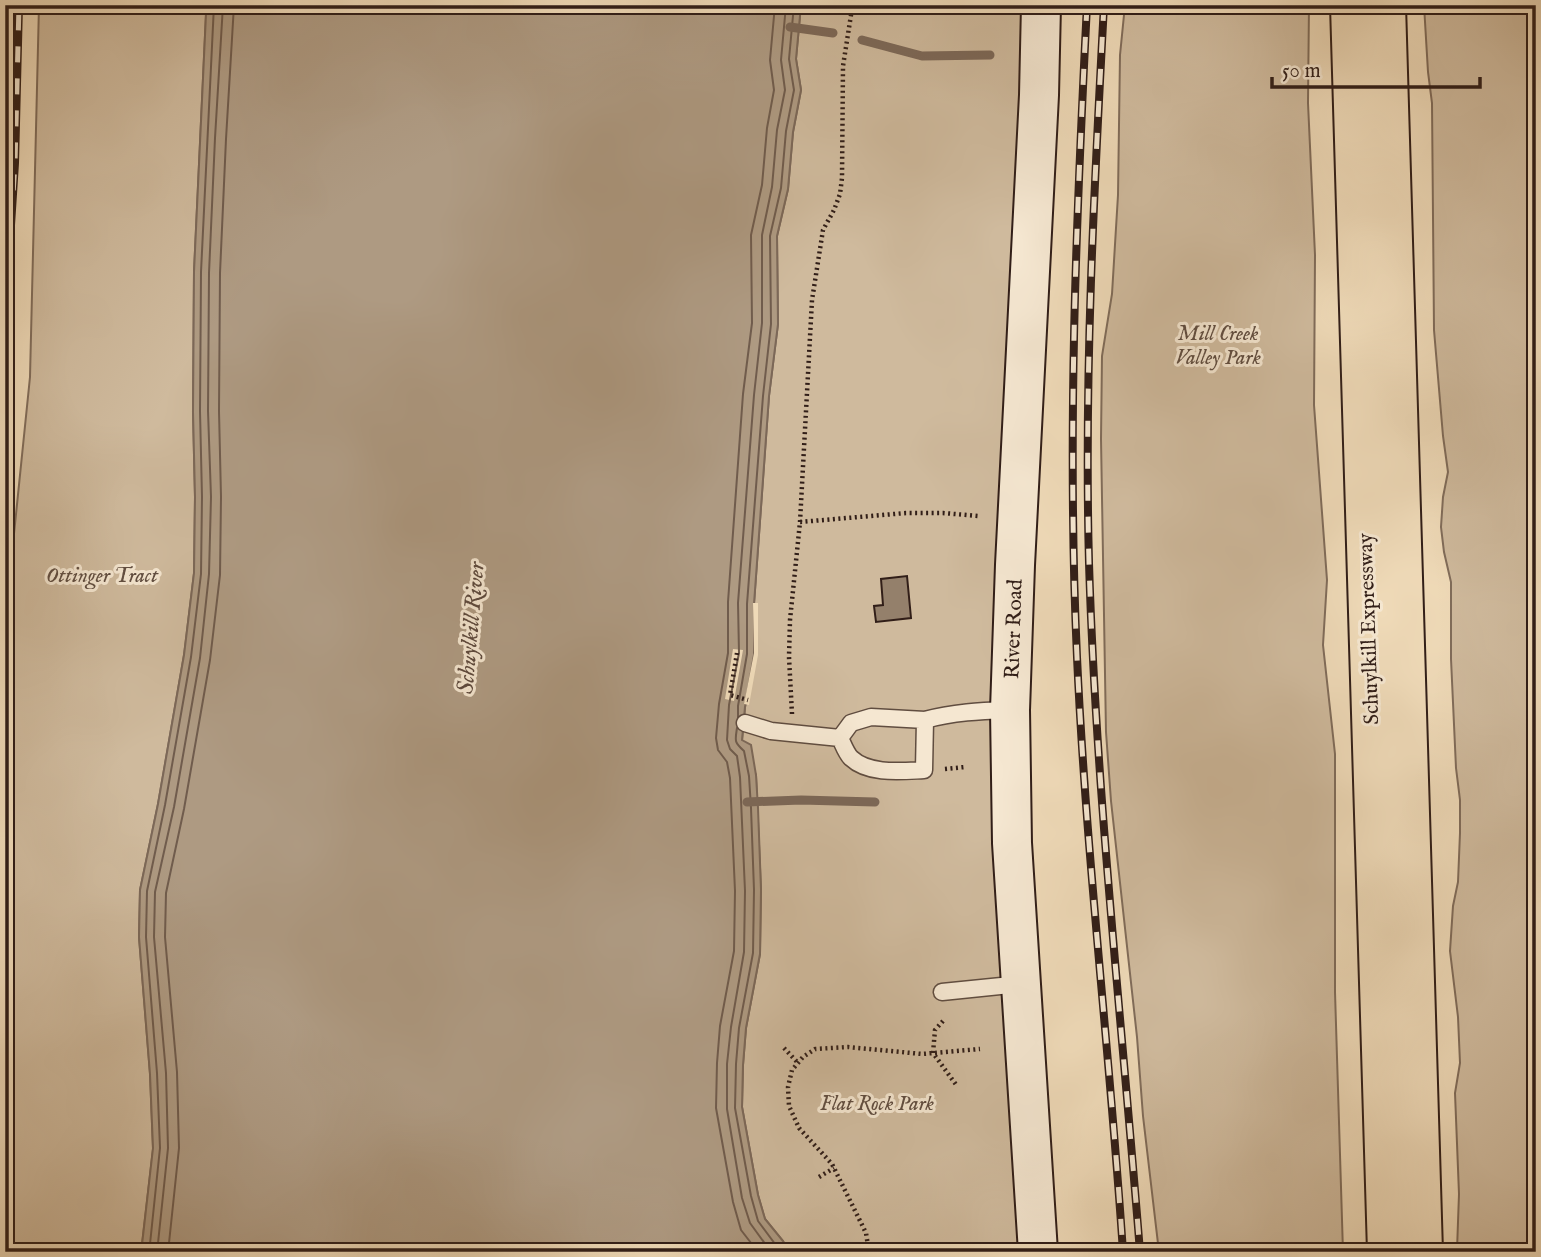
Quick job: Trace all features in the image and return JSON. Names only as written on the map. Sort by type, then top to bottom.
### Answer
[{"type":"highway","name":"Schuylkill Expressway","points":[[1349,5],[1387,1252]]},
{"type":"highway","name":"Schuylkill Expressway","points":[[1386,5],[1423,1252]]},
{"type":"street","name":"River Road","points":[[1038,1252],[1012,843],[1010,710],[1041,5]]},
{"type":"lane","points":[[840,738],[851,723],[871,717],[925,720],[940,715],[1010,710]]},
{"type":"lane","points":[[840,738],[850,758],[870,769],[925,770],[925,720]]},
{"type":"lane","points":[[744,723],[771,731],[840,738]]},
{"type":"lane","points":[[942,992],[1021,984]]},
{"type":"path","points":[[794,733],[789,657],[790,620],[800,522],[812,300],[823,230],[840,194],[843,66],[851,15],[850,5]]},
{"type":"path","points":[[800,522],[906,513],[978,516]]},
{"type":"path","points":[[737,653],[730,695],[752,700]]},
{"type":"path","points":[[943,1021],[935,1030],[933,1053],[957,1086]]},
{"type":"path","points":[[869,1252],[866,1233],[834,1168],[816,1144],[799,1128],[789,1106],[788,1087],[792,1070],[803,1057],[815,1049],[848,1047],[922,1054],[980,1049]]},
{"type":"path","points":[[783,1048],[798,1063]]},
{"type":"path","points":[[819,1177],[834,1168]]},
{"type":"green space","name":"Ottinger Tract","points":[[39,5],[208,5],[194,272],[194,573],[184,655],[140,890],[139,937],[153,1149],[142,1244],[144,1252],[5,1252],[5,622],[30,377]]},
{"type":"green space","name":"Flat Rock Park","points":[[801,5],[1027,5],[1011,1102],[1019,1252],[789,1252],[765,1219],[742,1107],[746,1028],[760,954],[761,890],[756,775],[742,741],[754,655],[754,604],[769,396],[778,324],[777,236],[788,189],[793,132],[801,90],[796,59]]},
{"type":"green space","name":"Mill Creek Valley Park","points":[[1125,5],[1309,5],[1308,103],[1315,255],[1314,405],[1327,580],[1323,645],[1335,754],[1335,992],[1343,1252],[1159,1252],[1143,1116],[1106,732],[1102,356],[1112,294],[1118,195],[1120,55]]},
{"type":"green space","points":[[1424,5],[1536,5],[1536,1252],[1457,1252],[1459,1194],[1455,1093],[1460,1063],[1450,951],[1453,906],[1458,882],[1460,800],[1451,659],[1451,582],[1441,527],[1448,472],[1434,330],[1432,103]]},
{"type":"water","name":"Schuylkill River","points":[[208,5],[801,5],[796,59],[801,90],[793,132],[788,189],[777,236],[778,324],[769,396],[754,604],[754,655],[742,740],[751,745],[756,775],[761,890],[760,954],[746,1028],[742,1107],[765,1219],[789,1252],[144,1252],[142,1245],[153,1148],[139,937],[140,890],[184,655],[194,573],[194,272]]},
{"type":"pier","points":[[753,603],[758,603],[758,655],[749,705],[744,704],[754,653]]},
{"type":"pier","points":[[733,649],[743,650],[734,701],[725,699]]},
{"type":"building","points":[[907,576],[911,618],[876,622],[874,606],[883,605],[881,579]]},
{"type":"waterway","points":[[790,27],[833,33]]},
{"type":"waterway","points":[[862,40],[922,56],[990,55]]},
{"type":"waterway","points":[[747,802],[875,802]]},
{"type":"railway","points":[[5,318],[15,163],[19,5]]},
{"type":"railway","points":[[1087,5],[1074,331],[1074,576],[1086,806],[1123,1252]]},
{"type":"railway","points":[[1104,5],[1089,354],[1089,563],[1103,821],[1140,1252]]}]
